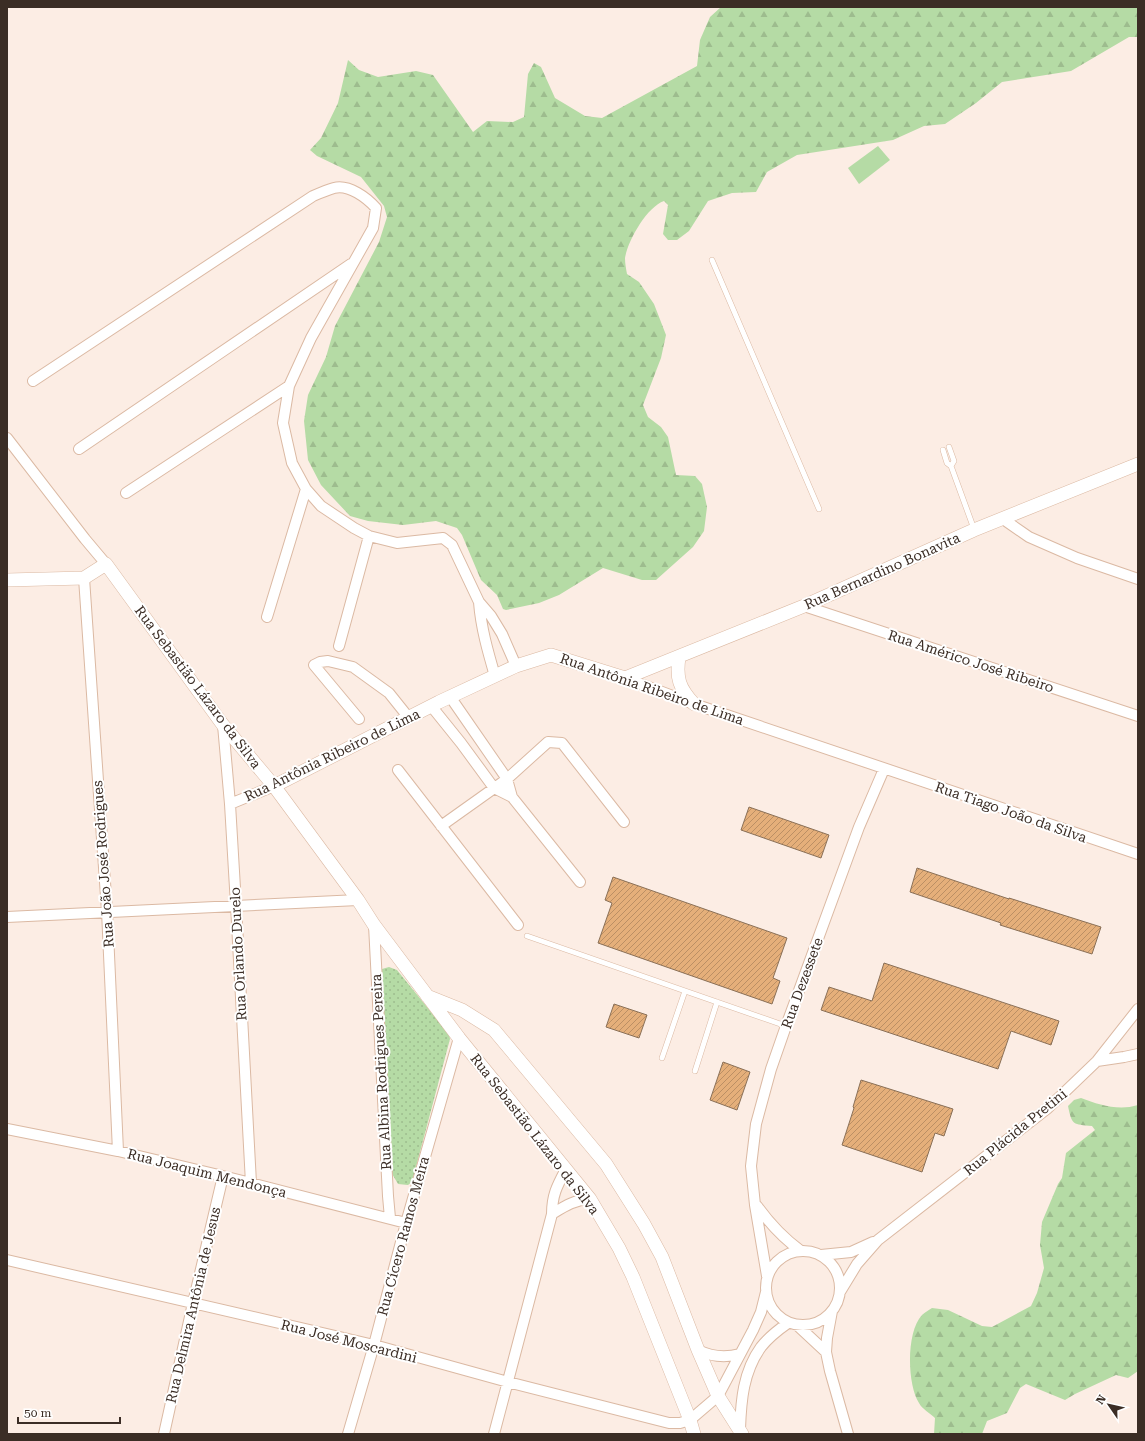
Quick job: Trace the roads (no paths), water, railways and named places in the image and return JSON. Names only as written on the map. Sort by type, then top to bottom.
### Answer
[{"type":"street","points":[[33,381],[313,196],[336,187],[349,190],[369,200],[376,208],[373,228],[310,338],[289,386],[283,423],[292,463],[306,489],[321,506],[369,536],[397,543],[442,538],[452,545],[479,602],[502,634],[516,666]]},
{"type":"street","points":[[79,449],[353,263]]},
{"type":"street","points":[[126,493],[289,386]]},
{"type":"street","name":"Rua Sebastião Lázaro da Silva","points":[[7,438],[106,564],[223,725],[274,786],[358,900],[374,925],[459,1038],[590,1199],[619,1248],[633,1277],[690,1420],[694,1434]]},
{"type":"street","name":"Rua Bernardino Bonavita","points":[[625,678],[804,606],[974,530],[1138,464]]},
{"type":"street","points":[[267,617],[306,489]]},
{"type":"street","points":[[1003,519],[1030,537],[1077,558],[1138,578]]},
{"type":"street","points":[[339,646],[369,536]]},
{"type":"street","points":[[7,580],[84,578],[106,564]]},
{"type":"street","name":"Rua João José Rodrigues","points":[[84,578],[107,912],[118,1151]]},
{"type":"street","points":[[479,602],[480,620],[495,676]]},
{"type":"street","name":"Rua Américo José Ribeiro","points":[[804,606],[1138,716]]},
{"type":"street","name":"Rua Antônia Ribeiro de Lima","points":[[230,804],[274,786],[516,666],[550,655],[625,678],[694,704],[884,769]]},
{"type":"street","points":[[679,656],[677,669],[679,682],[685,694],[694,704]]},
{"type":"street","points":[[359,719],[314,666],[320,662],[328,661],[353,667],[389,693],[409,718]]},
{"type":"street","points":[[451,698],[507,779],[512,797],[580,882]]},
{"type":"street","points":[[432,707],[494,788],[512,797]]},
{"type":"street","name":"Rua Orlando Durelo","points":[[223,725],[230,804],[251,1183]]},
{"type":"street","points":[[441,826],[507,779],[548,742],[562,743],[624,822]]},
{"type":"street","name":"Rua Tiago João da Silva","points":[[884,769],[1138,854]]},
{"type":"street","name":"Rua Dezessete","points":[[768,1276],[755,1205],[750,1166],[756,1124],[771,1069],[786,1026],[859,827],[884,769]]},
{"type":"street","points":[[398,770],[518,925]]},
{"type":"street","points":[[7,917],[358,900]]},
{"type":"street","name":"Rua Albina Rodrigues Pereira","points":[[374,925],[390,1218]]},
{"type":"street","points":[[428,996],[462,1010],[494,1030],[606,1164],[644,1224],[662,1256],[698,1350],[718,1396],[741,1432]]},
{"type":"street","name":"Rua Plácida Pretini","points":[[840,1292],[856,1264],[878,1240],[1048,1108],[1097,1060],[1138,1009]]},
{"type":"street","points":[[1131,1018],[1138,1026]]},
{"type":"street","name":"Rua Cícero Ramos Meira","points":[[348,1434],[374,1346],[406,1223],[459,1038]]},
{"type":"street","points":[[1097,1060],[1138,1054]]},
{"type":"street","name":"Rua Joaquim Mendonça","points":[[7,1129],[118,1151],[224,1176],[406,1223]]},
{"type":"street","points":[[494,1434],[552,1214],[552,1200],[566,1169]]},
{"type":"street","name":"Rua Delmira Antônia de Jesus","points":[[164,1434],[193,1303],[224,1176]]},
{"type":"street","points":[[552,1214],[568,1204],[578,1200],[590,1199]]},
{"type":"street","points":[[755,1205],[786,1240],[801,1251]]},
{"type":"street","name":"Rua Plácida Pretini","points":[[821,1255],[851,1252],[878,1240]]},
{"type":"street","points":[[690,1420],[718,1396],[761,1312],[768,1276],[773,1266],[780,1258],[790,1253],[801,1251],[821,1255],[836,1271],[839,1281],[840,1292],[833,1310],[827,1338],[826,1352],[848,1434]]},
{"type":"street","name":"Rua José Moscardini","points":[[7,1260],[374,1346],[669,1423],[680,1423],[690,1420]]},
{"type":"street","points":[[766,1292],[768,1302],[772,1310],[780,1318],[793,1324],[826,1352]]},
{"type":"street","points":[[741,1432],[741,1399],[746,1377],[761,1347],[771,1336],[793,1324],[807,1325],[817,1323],[833,1310]]},
{"type":"street","points":[[698,1350],[712,1356],[719,1357],[740,1354]]},
{"type":"lane","points":[[712,260],[819,509]]},
{"type":"lane","points":[[949,447],[954,461],[951,466]]},
{"type":"lane","points":[[942,450],[951,466],[974,530]]},
{"type":"lane","points":[[527,936],[786,1026]]},
{"type":"lane","points":[[662,1058],[685,991]]},
{"type":"lane","points":[[695,1071],[717,1002]]}]
